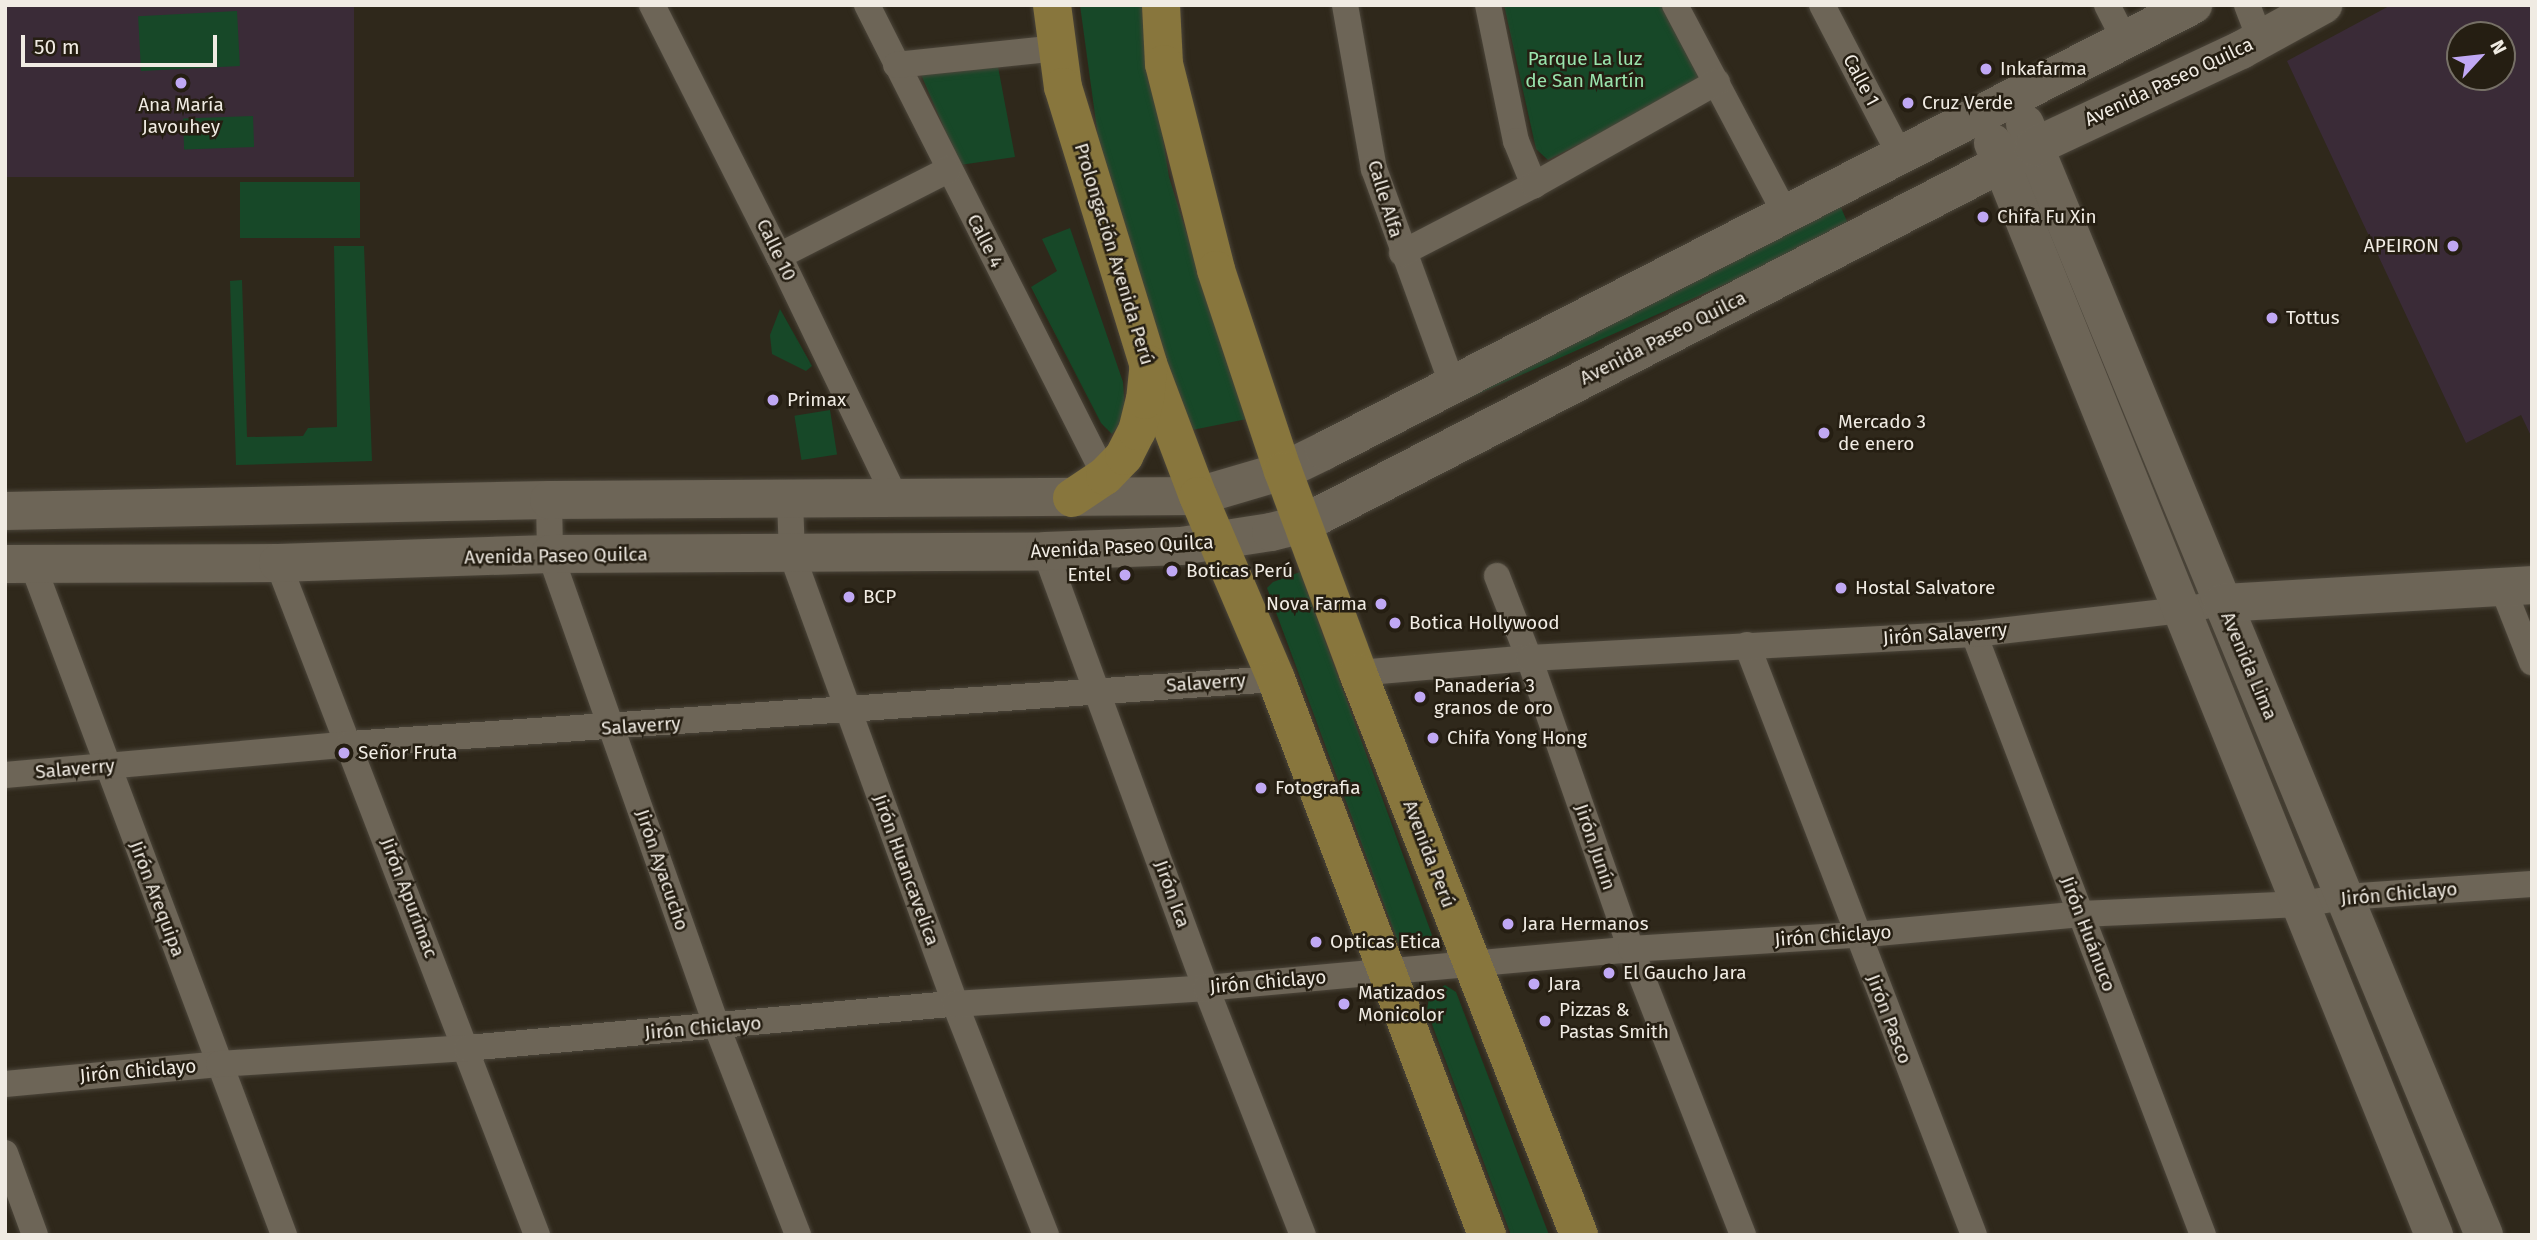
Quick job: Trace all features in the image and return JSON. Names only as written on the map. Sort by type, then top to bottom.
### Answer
[{"type":"main road","name":"Prolongación Avenida Perú","points":[[1052,5],[1063,87],[1148,364],[1198,496]]},
{"type":"main road","points":[[1161,5],[1164,64],[1216,270],[1283,471]]},
{"type":"main road","points":[[5,511],[549,500],[1198,496],[1283,471],[2193,5]]},
{"type":"main road","name":"Avenida Paseo Quilca","points":[[19,563],[278,563],[550,554],[792,555],[1045,551],[1217,542],[1302,524],[2018,155],[2254,22],[2323,5]]},
{"type":"main road","name":"Avenida Lima","points":[[1998,106],[2222,603],[2484,1235]]},
{"type":"main road","name":"Avenida Lima","points":[[2018,155],[2182,610],[2434,1235]]},
{"type":"main road","points":[[1072,498],[1105,476],[1124,456],[1137,431],[1145,400],[1148,364]]},
{"type":"main road","name":"Avenida Perú","points":[[1283,471],[1358,673],[1579,1235]]},
{"type":"main road","points":[[1198,496],[1276,679],[1487,1235]]},
{"type":"main road","name":"Jirón Salaverry","points":[[2222,603],[2517,585]]},
{"type":"street","name":"Calle 10","points":[[652,5],[779,256],[895,497]]},
{"type":"street","name":"Calle 4","points":[[867,5],[948,170],[1105,476]]},
{"type":"street","name":"Calle Alfa","points":[[1345,5],[1374,169],[1402,253],[1453,386]]},
{"type":"street","points":[[1488,5],[1516,141],[1534,185]]},
{"type":"street","points":[[1675,5],[1786,215]]},
{"type":"street","name":"Calle 1","points":[[1822,5],[1900,155]]},
{"type":"street","points":[[2106,5],[2125,40]]},
{"type":"street","points":[[896,65],[1058,48]]},
{"type":"street","points":[[1402,253],[1534,185],[1717,82]]},
{"type":"street","points":[[779,256],[948,170]]},
{"type":"street","name":"Jirón Huancavelica","points":[[790,499],[792,555],[956,1004],[1046,1235]]},
{"type":"street","name":"Jirón Ayacucho","points":[[549,500],[550,554],[717,1027],[798,1235]]},
{"type":"street","name":"Jirón Ica","points":[[1045,551],[1206,988],[1303,1235]]},
{"type":"street","name":"Jirón Arequipa","points":[[19,563],[107,766],[284,1235]]},
{"type":"street","name":"Jirón Apurímac","points":[[278,563],[537,1235]]},
{"type":"street","name":"Jirón Junín","points":[[1497,576],[1529,657],[1631,949],[1742,1235]]},
{"type":"street","points":[[2517,585],[2532,662]]},
{"type":"street","name":"Jirón Salaverry","points":[[1358,673],[1529,657],[1973,634],[2222,603]]},
{"type":"street","name":"Jirón Huánuco","points":[[1973,634],[2203,1235]]},
{"type":"street","name":"Jirón Pasco","points":[[1747,645],[1856,935],[1974,1235]]},
{"type":"street","name":"Salaverry","points":[[5,775],[350,744],[611,728],[1276,679]]},
{"type":"street","name":"Jirón Chiclayo","points":[[5,1084],[219,1064],[467,1048],[717,1027],[956,1004],[1206,988],[1631,949],[1856,935],[2081,914],[2301,904],[2345,897],[2532,884]]},
{"type":"street","points":[[5,1153],[35,1235]]},
{"type":"shaded area","name":"Ana María Javouhey","points":[[5,5],[354,5],[354,177],[5,177]]},
{"type":"shaded area","name":"APEIRON","points":[[2391,5],[2532,5],[2532,438],[2521,415],[2466,443],[2287,61]]},
{"type":"green space","points":[[1080,5],[1142,5],[1169,177],[1210,308],[1257,417],[1192,430],[1106,196]]},
{"type":"green space","name":"Parque La luz de San Martín","points":[[1504,5],[1664,5],[1705,80],[1548,160],[1536,149]]},
{"type":"green space","points":[[237,11],[240,66],[141,71],[138,16]]},
{"type":"green space","points":[[996,56],[1015,157],[960,165],[916,63]]},
{"type":"green space","points":[[253,116],[254,147],[184,149],[183,118]]},
{"type":"green space","points":[[240,182],[360,182],[360,238],[240,238]]},
{"type":"green space","points":[[1838,201],[1850,228],[1329,461],[1316,433]]},
{"type":"green space","points":[[1070,228],[1123,382],[1125,410],[1121,423],[1112,434],[1101,423],[1031,287],[1057,271],[1042,239]]},
{"type":"green space","points":[[334,246],[364,246],[372,461],[236,465],[230,281],[242,280],[247,437],[303,436],[308,428],[337,427]]},
{"type":"green space","points":[[780,309],[812,366],[806,371],[772,354],[770,335]]},
{"type":"green space","points":[[830,410],[837,454],[801,460],[794,416]]},
{"type":"green space","points":[[1300,572],[1432,935],[1418,949],[1408,950],[1398,942],[1267,588],[1273,582]]},
{"type":"green space","points":[[1445,985],[1456,992],[1549,1235],[1511,1235],[1427,1011],[1429,997]]},
{"type":"place","name":"Inkafarma","points":[[1986,69]]},
{"type":"place","name":"Ana María Javouhey","points":[[181,83]]},
{"type":"place","name":"Cruz Verde","points":[[1908,103]]},
{"type":"place","name":"Chifa Fu Xin","points":[[1983,217]]},
{"type":"place","name":"APEIRON","points":[[2453,246]]},
{"type":"place","name":"Tottus","points":[[2272,318]]},
{"type":"place","name":"Primax","points":[[773,400]]},
{"type":"place","name":"Mercado 3 de enero","points":[[1824,433]]},
{"type":"place","name":"Boticas Perú","points":[[1172,571]]},
{"type":"place","name":"Entel","points":[[1125,575]]},
{"type":"place","name":"Hostal Salvatore","points":[[1841,588]]},
{"type":"place","name":"BCP","points":[[849,597]]},
{"type":"place","name":"Nova Farma","points":[[1381,604]]},
{"type":"place","name":"Botica Hollywood","points":[[1395,623]]},
{"type":"place","name":"Panadería 3 granos de oro","points":[[1420,697]]},
{"type":"place","name":"Chifa Yong Hong","points":[[1433,738]]},
{"type":"place","name":"Señor Fruta","points":[[344,753]]},
{"type":"place","name":"Fotografia","points":[[1261,788]]},
{"type":"place","name":"Jara Hermanos","points":[[1508,924]]},
{"type":"place","name":"Opticas Etica","points":[[1316,942]]},
{"type":"place","name":"El Gaucho Jara","points":[[1609,973]]},
{"type":"place","name":"Jara","points":[[1534,984]]},
{"type":"place","name":"Matizados Monicolor","points":[[1344,1004]]},
{"type":"place","name":"Pizzas & Pastas Smith","points":[[1545,1021]]}]
